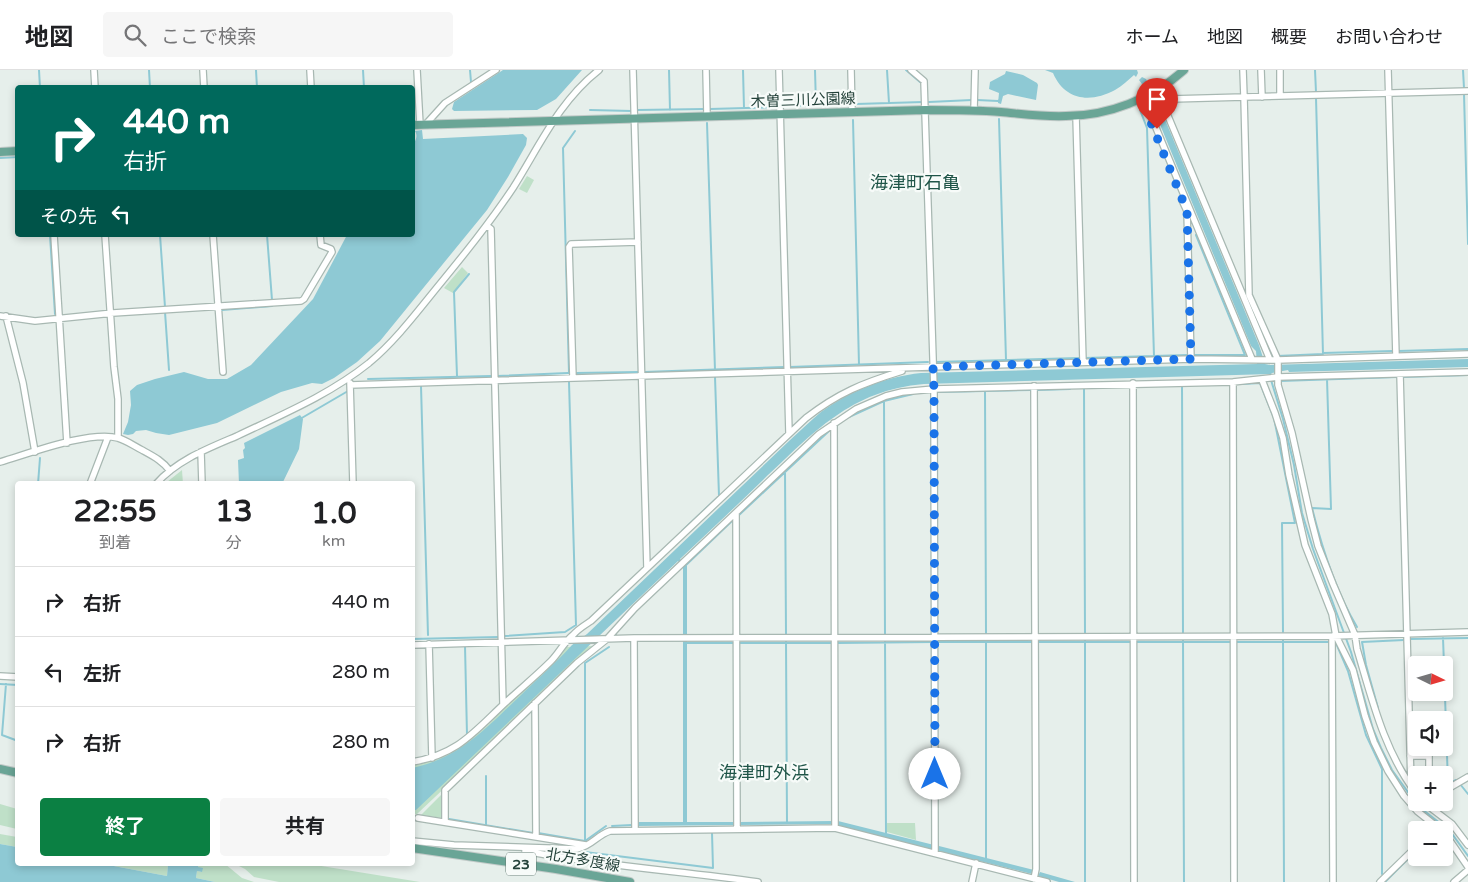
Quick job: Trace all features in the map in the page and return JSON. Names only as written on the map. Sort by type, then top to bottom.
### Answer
[{"type":"main road","name":"木曽三川公園線","points":[[420,125],[925,110],[974,110],[1076,116],[1110,110],[1144,97],[1184,70]]},
{"type":"main road","points":[[0,152],[15,151]]},
{"type":"main road","points":[[0,769],[15,772]]},
{"type":"main road","name":"北方多度線","points":[[415,848],[630,882]]},
{"type":"street","points":[[94,70],[96,85]]},
{"type":"street","points":[[203,70],[204,85]]},
{"type":"street","points":[[310,70],[311,85]]},
{"type":"street","points":[[417,70],[420,125]]},
{"type":"street","points":[[420,125],[445,103],[496,70]]},
{"type":"street","points":[[159,481],[170,471],[201,452],[306,404],[329,391],[374,358],[400,332],[487,226],[570,96],[598,70]]},
{"type":"street","points":[[633,70],[647,568]]},
{"type":"street","points":[[706,70],[707,116]]},
{"type":"street","points":[[779,70],[789,433]]},
{"type":"street","points":[[851,70],[852,112]]},
{"type":"street","points":[[911,70],[924,81],[934,388],[935,853]]},
{"type":"street","points":[[974,110],[975,70]]},
{"type":"street","points":[[1243,70],[1249,295],[1278,362],[1276,377],[1292,433],[1318,546],[1355,635],[1357,649],[1388,747],[1408,782]]},
{"type":"street","points":[[1262,70],[1262,97]]},
{"type":"street","points":[[1280,70],[1280,96]]},
{"type":"street","points":[[1388,70],[1396,356]]},
{"type":"street","points":[[1156,90],[1164,96],[1171,98],[1468,91]]},
{"type":"street","points":[[1156,90],[1269,360]]},
{"type":"street","points":[[1144,97],[1145,108],[1187,211],[1191,359]]},
{"type":"street","points":[[1145,108],[1149,111],[1153,120],[1253,359]]},
{"type":"street","points":[[1076,116],[1083,362]]},
{"type":"street","points":[[487,226],[491,229],[503,704]]},
{"type":"street","points":[[54,237],[67,443]]},
{"type":"street","points":[[105,237],[118,399],[118,438]]},
{"type":"street","points":[[214,237],[223,372]]},
{"type":"street","points":[[36,452],[23,383],[3,316],[36,321],[301,301],[332,252],[331,249],[321,245],[320,237]]},
{"type":"street","points":[[573,378],[569,247],[571,244],[638,242]]},
{"type":"street","points":[[350,385],[1191,359],[1253,359],[1278,362],[1468,354]]},
{"type":"street","points":[[415,761],[432,758],[467,740],[503,704],[549,663],[569,640],[806,418],[834,397],[868,381],[908,369]]},
{"type":"street","points":[[445,822],[445,790],[819,434],[856,409],[886,396],[934,388],[1232,382],[1264,380],[1276,377],[1468,372]]},
{"type":"street","points":[[1400,374],[1409,711]]},
{"type":"street","points":[[351,376],[353,481]]},
{"type":"street","points":[[1264,380],[1283,438],[1289,475],[1305,545],[1332,614],[1336,636],[1333,882]]},
{"type":"street","points":[[1232,382],[1234,882]]},
{"type":"street","points":[[1133,383],[1134,882]]},
{"type":"street","points":[[1034,386],[1036,869],[1034,878]]},
{"type":"street","points":[[834,423],[835,828]]},
{"type":"street","points":[[91,481],[108,437]]},
{"type":"street","points":[[0,461],[67,443],[108,437],[118,438],[155,457],[164,463],[170,471]]},
{"type":"street","points":[[201,452],[202,481]]},
{"type":"street","points":[[736,513],[737,828]]},
{"type":"street","points":[[1297,525],[1302,547],[1334,626]]},
{"type":"street","points":[[415,645],[634,638],[1336,636],[1468,632]]},
{"type":"street","points":[[1336,636],[1353,670],[1374,742],[1388,772],[1408,801],[1429,821]]},
{"type":"street","points":[[634,638],[635,830]]},
{"type":"street","points":[[429,644],[432,758]]},
{"type":"street","points":[[0,676],[15,677]]},
{"type":"street","points":[[535,703],[536,836]]},
{"type":"street","points":[[1410,756],[1410,766]]},
{"type":"street","points":[[1453,786],[1468,777]]},
{"type":"street","points":[[1435,811],[1452,824],[1468,845]]},
{"type":"street","points":[[418,818],[588,845]]},
{"type":"street","points":[[415,840],[449,845],[577,848],[588,845],[605,832],[737,828],[835,828],[1048,882]]},
{"type":"street","points":[[508,847],[594,862],[730,877],[758,882]]},
{"type":"street","points":[[1453,848],[1468,868],[1454,882]]},
{"type":"street","points":[[1380,882],[1408,855]]},
{"type":"street","points":[[972,882],[976,863]]},
{"type":"green space","points":[[527,176],[534,180],[527,193],[519,189]]},
{"type":"green space","points":[[462,267],[468,273],[453,293],[444,288]]},
{"type":"green space","points":[[182,470],[183,481],[168,481]]},
{"type":"green space","points":[[595,646],[415,814],[415,763],[444,755],[472,738],[538,677],[565,647]]},
{"type":"green space","points":[[443,793],[443,818],[421,815]]},
{"type":"green space","points":[[0,804],[15,808],[15,829],[0,825]]},
{"type":"green space","points":[[887,823],[915,823],[916,840],[887,832]]},
{"type":"green space","points":[[0,834],[15,837],[15,847],[0,844]]},
{"type":"green space","points":[[114,866],[168,866],[167,876]]},
{"type":"green space","points":[[227,866],[242,878],[254,882],[215,882],[196,878],[197,871],[202,872],[198,867]]},
{"type":"green space","points":[[239,866],[321,866],[420,882],[279,882],[254,877]]},
{"type":"water","points":[[503,70],[582,70],[556,99],[537,110],[454,111],[452,109],[454,102]]},
{"type":"water","points":[[1045,70],[1137,70],[1138,73],[1136,77],[1134,75],[1115,90],[1097,97],[1088,98],[1072,94],[1064,89],[1053,73]]},
{"type":"water","points":[[1006,71],[1023,75],[1037,83],[1036,100],[1008,94],[1003,96],[1001,104],[998,103],[999,93],[989,89],[990,82],[1005,74]]},
{"type":"water","points":[[1142,77],[1146,79],[1156,98],[1259,345],[1265,364],[1468,359],[1468,367],[1289,372],[1288,370],[1271,374],[924,384],[898,388],[875,395],[835,417],[799,446],[680,559],[687,566],[687,822],[735,822],[735,825],[638,826],[639,822],[683,822],[683,567],[678,561],[415,810],[415,767],[444,757],[484,730],[805,426],[832,404],[856,391],[894,378],[921,373],[1257,364],[1256,351],[1251,346],[1145,88],[1139,80]]},
{"type":"water","points":[[422,130],[423,139],[523,134],[527,138],[526,145],[487,210],[380,341],[357,362],[334,378],[322,384],[312,383],[281,392],[217,423],[169,435],[146,430],[136,431],[128,435],[123,434],[128,422],[131,405],[130,391],[137,385],[184,372],[208,379],[227,379],[251,365],[313,299],[346,237],[415,237],[415,131]]},
{"type":"water","points":[[300,415],[303,419],[299,449],[283,481],[239,481],[238,460],[244,458],[244,443]]},
{"type":"water","points":[[834,821],[832,824],[740,825],[739,822]]},
{"type":"water","points":[[838,821],[934,845],[931,850],[838,826]]},
{"type":"water","points":[[0,844],[15,847],[15,866],[114,866],[167,876],[168,866],[198,866],[203,868],[202,872],[197,871],[196,878],[215,882],[0,882]]},
{"type":"water","points":[[939,846],[1034,870],[1032,874],[938,851]]},
{"type":"water","points":[[1040,872],[1075,882],[1059,882],[1038,876]]},
{"type":"waterway","points":[[39,70],[40,85]]},
{"type":"waterway","points":[[149,70],[150,85]]},
{"type":"waterway","points":[[256,70],[257,85]]},
{"type":"waterway","points":[[363,70],[364,85]]},
{"type":"waterway","points":[[470,70],[471,82]]},
{"type":"waterway","points":[[669,70],[670,110]]},
{"type":"waterway","points":[[743,70],[744,108]]},
{"type":"waterway","points":[[815,70],[816,105]]},
{"type":"waterway","points":[[887,70],[889,103]]},
{"type":"waterway","points":[[906,70],[920,82]]},
{"type":"waterway","points":[[1315,70],[1316,92]]},
{"type":"waterway","points":[[1463,70],[1464,88]]},
{"type":"waterway","points":[[1464,94],[1468,244]]},
{"type":"waterway","points":[[1277,356],[1323,354],[1316,98]]},
{"type":"waterway","points":[[929,102],[972,100]]},
{"type":"waterway","points":[[977,100],[1000,100]]},
{"type":"waterway","points":[[856,104],[923,102]]},
{"type":"waterway","points":[[784,106],[850,104]]},
{"type":"waterway","points":[[710,109],[778,107]]},
{"type":"waterway","points":[[637,110],[705,109]]},
{"type":"waterway","points":[[590,110],[632,111]]},
{"type":"waterway","points":[[1140,110],[1147,128],[1154,356]]},
{"type":"waterway","points":[[999,119],[1006,360]]},
{"type":"waterway","points":[[853,120],[859,365]]},
{"type":"waterway","points":[[707,123],[715,370]]},
{"type":"waterway","points":[[569,373],[563,148],[575,131]]},
{"type":"waterway","points":[[0,158],[15,157]]},
{"type":"waterway","points":[[1193,355],[1245,355],[1196,235]]},
{"type":"waterway","points":[[50,237],[55,314]]},
{"type":"waterway","points":[[160,237],[165,307]]},
{"type":"waterway","points":[[267,237],[272,300]]},
{"type":"waterway","points":[[457,376],[454,292],[469,274]]},
{"type":"waterway","points":[[222,310],[272,305]]},
{"type":"waterway","points":[[165,312],[169,370]]},
{"type":"waterway","points":[[1398,351],[1468,349]]},
{"type":"waterway","points":[[1323,353],[1393,351]]},
{"type":"waterway","points":[[1085,358],[1188,355]]},
{"type":"waterway","points":[[935,362],[1079,358]]},
{"type":"waterway","points":[[790,367],[928,362]]},
{"type":"waterway","points":[[644,372],[785,367]]},
{"type":"waterway","points":[[576,373],[639,372]]},
{"type":"waterway","points":[[497,376],[568,373]]},
{"type":"waterway","points":[[1402,377],[1468,375]]},
{"type":"waterway","points":[[368,379],[491,376]]},
{"type":"waterway","points":[[682,531],[719,496],[715,377]]},
{"type":"waterway","points":[[1280,381],[1397,377]]},
{"type":"waterway","points":[[1327,379],[1331,509],[1312,508],[1330,569],[1357,627]]},
{"type":"waterway","points":[[1271,380],[1294,465],[1302,513],[1313,549],[1351,652],[1373,729],[1392,770],[1418,806],[1450,831],[1468,856]]},
{"type":"waterway","points":[[505,636],[565,632],[576,625],[569,382]]},
{"type":"waterway","points":[[1242,384],[1260,383],[1274,418],[1295,523],[1282,523],[1283,632]]},
{"type":"waterway","points":[[1182,385],[1183,633]]},
{"type":"waterway","points":[[421,386],[428,635]]},
{"type":"waterway","points":[[1084,388],[1085,633]]},
{"type":"waterway","points":[[1038,390],[1070,389]]},
{"type":"waterway","points":[[938,392],[1031,390]]},
{"type":"waterway","points":[[300,419],[348,391]]},
{"type":"waterway","points":[[985,391],[986,633]]},
{"type":"waterway","points":[[849,417],[884,401],[913,394]]},
{"type":"waterway","points":[[884,401],[885,634]]},
{"type":"waterway","points":[[739,515],[829,431]]},
{"type":"waterway","points":[[38,481],[40,458]]},
{"type":"waterway","points":[[785,471],[786,634]]},
{"type":"waterway","points":[[685,566],[733,520]]},
{"type":"waterway","points":[[415,639],[499,637]]},
{"type":"waterway","points":[[1443,638],[1444,656]]},
{"type":"waterway","points":[[1410,639],[1468,638]]},
{"type":"waterway","points":[[885,640],[886,833]]},
{"type":"waterway","points":[[986,640],[986,858]]},
{"type":"waterway","points":[[1085,640],[1085,882]]},
{"type":"waterway","points":[[1183,640],[1184,882]]},
{"type":"waterway","points":[[1283,640],[1284,882]]},
{"type":"waterway","points":[[1378,708],[1366,665],[1362,642],[1404,640]]},
{"type":"waterway","points":[[786,641],[787,823]]},
{"type":"waterway","points":[[838,643],[933,642]]},
{"type":"waterway","points":[[938,642],[1033,642]]},
{"type":"waterway","points":[[1038,642],[1131,642]]},
{"type":"waterway","points":[[1137,642],[1231,642]]},
{"type":"waterway","points":[[1236,642],[1330,642]]},
{"type":"waterway","points":[[686,643],[734,643]]},
{"type":"waterway","points":[[739,643],[833,643]]},
{"type":"waterway","points":[[1336,643],[1348,671],[1366,735],[1382,769],[1382,874]]},
{"type":"waterway","points":[[465,646],[467,735]]},
{"type":"waterway","points":[[585,841],[585,663],[609,647]]},
{"type":"waterway","points":[[0,684],[15,685]]},
{"type":"waterway","points":[[6,684],[2,735],[15,740]]},
{"type":"waterway","points":[[1445,701],[1448,784],[1456,780]]},
{"type":"waterway","points":[[486,776],[486,825]]},
{"type":"waterway","points":[[1460,784],[1468,794]]},
{"type":"waterway","points":[[449,819],[533,833]]},
{"type":"waterway","points":[[612,826],[632,825]]},
{"type":"waterway","points":[[538,833],[585,841],[606,826]]},
{"type":"waterway","points":[[585,852],[713,868],[712,833]]},
{"type":"waterway","points":[[1385,882],[1408,859]]},
{"type":"district","name":"海津町石亀","points":[[915,183]]},
{"type":"district","name":"海津町外浜","points":[[764,773]]},
{"type":"route","points":[[935,774],[933,367],[1191,359],[1187,211],[1145,108],[1149,111],[1157,129]]}]
